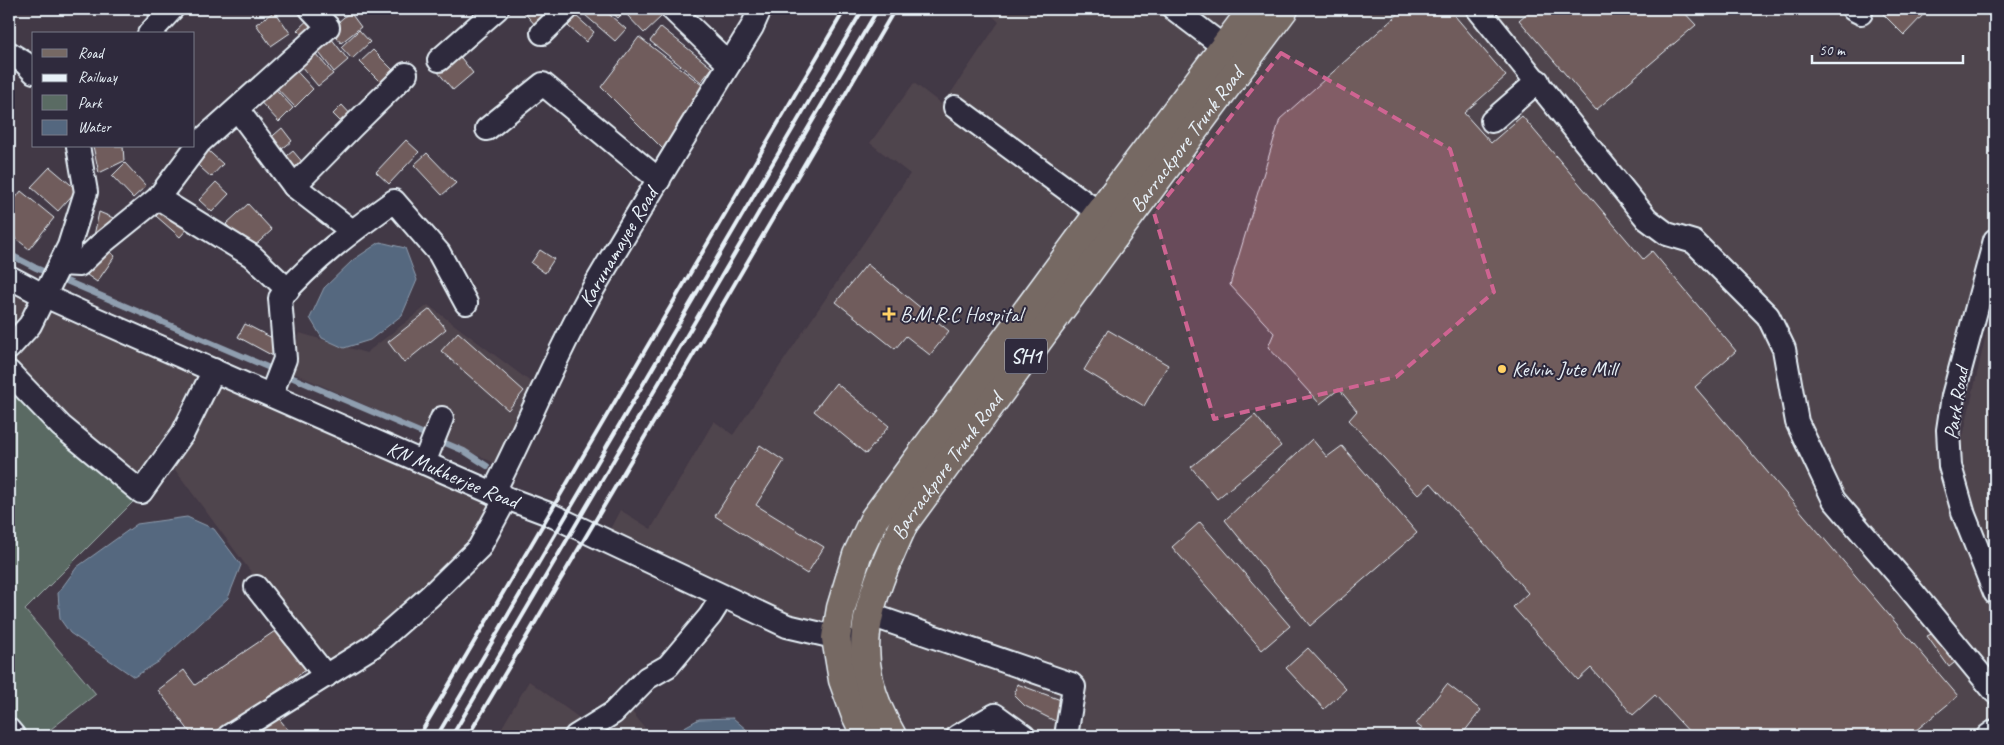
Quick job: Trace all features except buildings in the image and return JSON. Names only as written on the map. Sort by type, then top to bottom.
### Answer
[{"type":"main road","name":"Barrackpore Trunk Road","points":[[866,736],[843,680],[836,638],[841,608],[857,555],[874,519],[1253,9]]},
{"type":"main road","name":"Barrackpore Trunk Road","points":[[892,736],[876,703],[868,674],[864,644],[868,614],[882,571],[904,523],[1284,9]]},
{"type":"street","points":[[151,32],[172,9]]},
{"type":"street","points":[[60,264],[79,265],[101,244],[158,198],[200,142],[328,27],[311,9]]},
{"type":"street","points":[[439,60],[497,9]]},
{"type":"street","points":[[542,33],[567,9]]},
{"type":"street","points":[[672,9],[730,64]]},
{"type":"street","name":"Karunamayee Road","points":[[231,736],[374,646],[430,596],[479,548],[553,363],[593,290],[752,27],[760,9]]},
{"type":"street","points":[[1174,9],[1224,46]]},
{"type":"street","points":[[1478,9],[1538,81],[1647,219],[1667,234],[1694,242],[1768,316],[1784,349],[1797,422],[1834,500],[1902,578],[1995,692]]},
{"type":"street","points":[[9,53],[32,70]]},
{"type":"street","points":[[294,186],[406,74]]},
{"type":"street","points":[[1492,121],[1538,81]]},
{"type":"street","points":[[488,129],[543,84],[659,180]]},
{"type":"street","points":[[955,107],[1100,213]]},
{"type":"street","points":[[237,109],[294,186],[352,231]]},
{"type":"street","points":[[9,348],[30,325],[69,246],[86,192],[78,148]]},
{"type":"street","points":[[158,198],[252,256],[288,290]]},
{"type":"street","points":[[271,395],[285,359],[280,298],[299,276],[352,231],[394,201],[439,253],[466,303]]},
{"type":"street","name":"Park Road","points":[[1995,240],[1953,396],[1948,430],[1950,466],[1964,515],[1988,558],[1995,592]]},
{"type":"street","name":"KN Mukherjee Road","points":[[9,277],[45,296],[424,463],[500,496],[550,514],[722,597],[787,626],[864,644]]},
{"type":"street","points":[[9,372],[61,426],[141,492],[184,433],[214,370]]},
{"type":"street","points":[[424,463],[442,418]]},
{"type":"street","points":[[256,587],[326,676]]},
{"type":"street","points":[[576,736],[613,713],[646,678],[668,666],[710,616],[722,597]]},
{"type":"street","points":[[868,614],[1071,684],[1074,687],[1066,736]]},
{"type":"street","points":[[958,736],[995,715],[1024,736]]},
{"type":"street","points":[[9,730],[14,736]]},
{"type":"street","points":[[1988,736],[1995,731]]},
{"type":"highlighted area","points":[[1281,53],[1450,149],[1494,292],[1396,377],[1214,419],[1154,213]]},
{"type":"shaded area","points":[[985,9],[1156,9],[1228,62],[1114,215],[948,97],[999,22]]},
{"type":"shaded area","points":[[1183,9],[1263,9],[1234,48]]},
{"type":"shaded area","points":[[1295,9],[1990,9],[1995,14],[1995,209],[1952,358],[1940,438],[1962,441],[1995,294],[1995,736],[1072,736],[1079,675],[872,607],[952,463]]},
{"type":"shaded area","points":[[914,83],[1103,228],[941,449],[869,558],[846,633],[749,601],[608,533],[620,510],[651,529],[714,421],[733,435],[910,174],[870,143]]},
{"type":"shaded area","points":[[9,287],[34,302],[9,335]]},
{"type":"shaded area","points":[[428,305],[532,383],[499,465],[287,370],[300,333],[366,353]]},
{"type":"shaded area","points":[[48,306],[204,374],[141,486],[9,364],[9,360],[31,334]]},
{"type":"shaded area","points":[[216,376],[496,505],[473,540],[370,641],[327,666],[271,599],[170,463]]},
{"type":"shaded area","points":[[869,623],[1066,691],[1058,736],[1033,736],[992,711],[950,736],[885,736]]},
{"type":"shaded area","points":[[529,681],[597,731],[629,708],[645,728],[636,736],[497,736]]},
{"type":"green space","points":[[9,380],[136,499],[25,610],[96,694],[42,736],[21,736],[9,722]]},
{"type":"water","points":[[380,242],[405,248],[417,280],[402,315],[370,340],[344,348],[322,338],[310,318],[324,288],[353,260]]},
{"type":"water","points":[[187,517],[214,529],[241,565],[228,598],[160,661],[134,677],[70,633],[60,619],[58,593],[77,567],[137,524]]},
{"type":"water","points":[[733,718],[754,736],[668,736],[699,719]]},
{"type":"waterway","points":[[9,254],[36,268],[464,451],[487,466]]},
{"type":"railway","points":[[419,736],[845,9]]},
{"type":"railway","points":[[437,736],[863,9]]},
{"type":"railway","points":[[452,736],[878,9]]},
{"type":"railway","points":[[468,736],[895,9]]},
{"type":"place","name":"B.M.R.C Hospital","points":[[889,314]]},
{"type":"place","name":"Kelvin Jute Mill","points":[[1502,369]]}]
